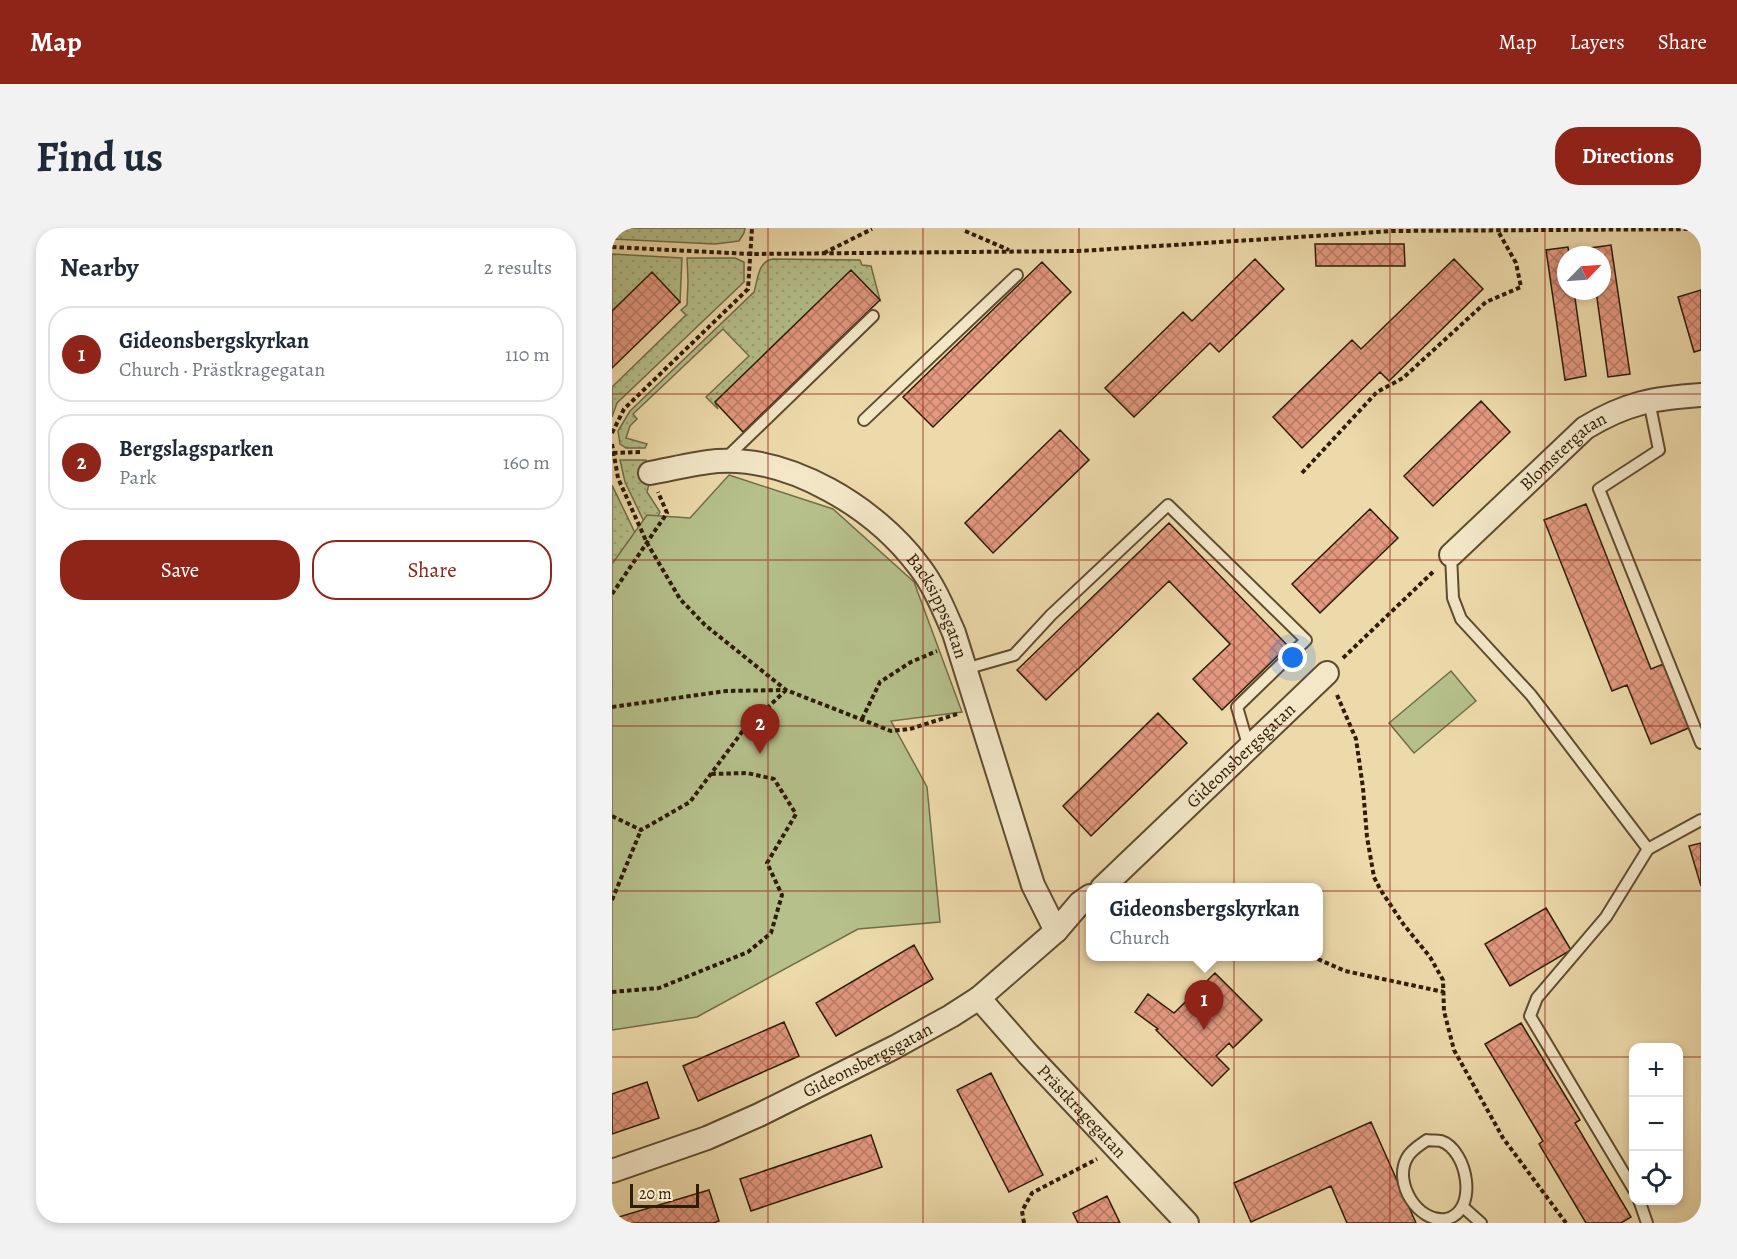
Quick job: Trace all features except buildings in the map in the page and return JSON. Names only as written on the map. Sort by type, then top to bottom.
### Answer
[{"type":"street","name":"Blomstergatan","points":[[1451,555],[1585,428],[1610,413],[1649,401],[1701,395]]},
{"type":"street","name":"Backsippsgatan","points":[[650,473],[723,461],[765,466],[808,479],[857,506],[890,534],[918,564],[938,596],[957,642],[1033,885],[1056,931]]},
{"type":"street","name":"Gideonsbergsgatan","points":[[1107,883],[1327,673]]},
{"type":"street","name":"Gideonsbergsgatan","points":[[612,1171],[706,1138],[759,1115],[895,1047],[979,998],[1056,931],[1086,899]]},
{"type":"street","name":"Prästkragegatan","points":[[979,998],[1116,1149],[1187,1223]]},
{"type":"lane","points":[[864,420],[1017,275]]},
{"type":"lane","points":[[723,461],[873,316]]},
{"type":"lane","points":[[1649,401],[1659,450],[1599,489],[1701,743]]},
{"type":"lane","points":[[965,669],[1014,655],[1051,615],[1167,505],[1306,640],[1237,707],[1249,748]]},
{"type":"lane","points":[[1451,555],[1453,598],[1461,619],[1531,695],[1648,849]]},
{"type":"lane","points":[[1629,1182],[1530,1016],[1537,998],[1606,917],[1648,849],[1701,820]]},
{"type":"lane","points":[[1427,1140],[1442,1141],[1454,1151],[1462,1165],[1467,1184],[1463,1207],[1452,1217],[1431,1219],[1416,1208],[1404,1186],[1403,1171],[1407,1158],[1427,1140]]},
{"type":"lane","points":[[1641,1205],[1647,1223]]},
{"type":"lane","points":[[1463,1207],[1481,1223]]},
{"type":"path","points":[[612,433],[624,409],[748,289],[752,228]]},
{"type":"path","points":[[824,254],[872,229]]},
{"type":"path","points":[[612,247],[750,255],[1079,251],[1393,231],[1701,229]]},
{"type":"path","points":[[1302,473],[1377,392],[1403,378],[1486,302],[1521,287],[1516,263],[1497,230]]},
{"type":"path","points":[[965,231],[1012,252]]},
{"type":"path","points":[[612,444],[618,478],[647,543],[680,599],[705,625],[786,690],[891,731],[910,729],[977,707]]},
{"type":"path","points":[[612,594],[668,513],[650,473]]},
{"type":"path","points":[[1451,555],[1327,673],[1356,739],[1374,877],[1404,925],[1430,957],[1443,980],[1444,1011],[1454,1050],[1503,1138],[1566,1223]]},
{"type":"path","points":[[862,720],[880,682],[911,662],[957,642]]},
{"type":"path","points":[[612,707],[726,691],[786,690]]},
{"type":"path","points":[[612,900],[641,830],[690,802],[742,732],[786,690]]},
{"type":"path","points":[[612,992],[659,988],[748,952],[771,933],[782,895],[767,863],[796,814],[774,779],[747,773],[711,774]]},
{"type":"path","points":[[612,816],[641,830]]},
{"type":"path","points":[[1321,961],[1345,971],[1444,992]]},
{"type":"path","points":[[1024,1223],[1022,1211],[1032,1193],[1116,1149]]},
{"type":"green space","points":[[612,228],[745,228],[739,241],[715,244],[612,239]]},
{"type":"green space","points":[[612,254],[682,258],[680,302],[652,273],[612,311]]},
{"type":"green space","points":[[687,258],[735,258],[744,262],[744,282],[617,403],[612,417],[612,387],[686,315],[681,310],[687,305]]},
{"type":"green space","points":[[768,260],[860,260],[862,265],[871,266],[880,300],[851,271],[715,402],[718,409],[706,397],[749,356],[723,329],[633,414],[637,419],[630,426],[626,438],[647,444],[645,448],[626,448],[620,444],[618,431],[630,411],[754,292],[761,267]]},
{"type":"green space","points":[[620,460],[646,460],[649,484],[647,492],[660,512],[655,522],[646,526],[625,482]]},
{"type":"green space","points":[[729,475],[833,509],[914,582],[962,712],[891,721],[927,787],[940,922],[858,929],[697,1017],[612,1030],[612,564],[647,515],[690,518]]},
{"type":"green space","points":[[612,485],[637,537],[612,584]]},
{"type":"green space","points":[[1451,671],[1476,701],[1414,753],[1389,723]]},
{"type":"place","name":"Bergslagsparken","points":[[760,754]]},
{"type":"place","name":"Gideonsbergskyrkan","points":[[1204,1030]]}]
